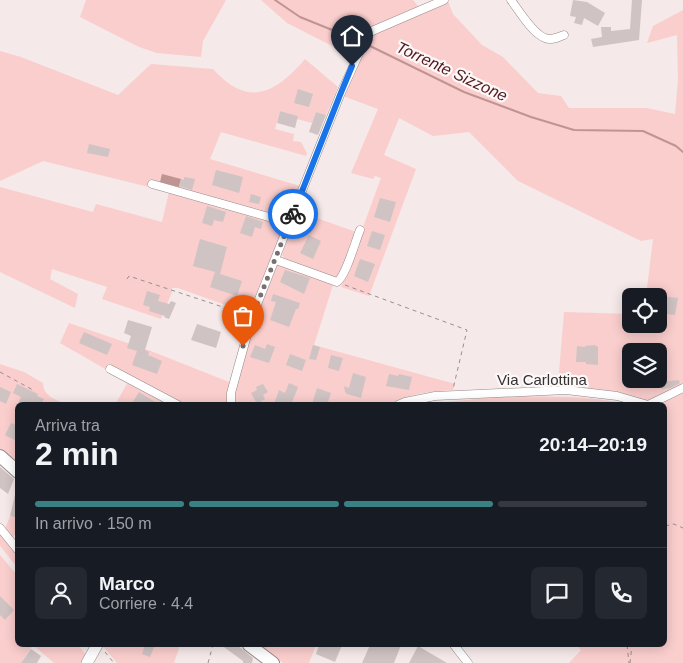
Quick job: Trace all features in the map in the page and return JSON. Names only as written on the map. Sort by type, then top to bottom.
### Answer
[{"type":"main road","points":[[0,456],[15,469]]},
{"type":"main road","points":[[252,647],[273,663]]},
{"type":"street","points":[[231,402],[231,393],[252,317],[340,95],[367,36],[372,31],[444,0]]},
{"type":"street","points":[[511,0],[536,33],[546,39],[555,39],[564,34]]},
{"type":"street","points":[[152,184],[290,223]]},
{"type":"street","points":[[276,260],[337,282],[342,279],[360,230]]},
{"type":"street","points":[[110,369],[172,402]]},
{"type":"street","name":"Via Carlottina","points":[[654,402],[683,388]]},
{"type":"street","name":"Via Carlottina","points":[[405,402],[435,396],[566,390],[617,396],[638,402]]},
{"type":"street","points":[[0,528],[15,546]]},
{"type":"street","points":[[456,647],[468,663]]},
{"type":"street","points":[[87,663],[101,648]]},
{"type":"path","points":[[127,279],[129,276],[252,317]]},
{"type":"path","points":[[337,282],[467,330],[454,380],[452,396]]},
{"type":"path","points":[[0,372],[33,390]]},
{"type":"path","points":[[667,526],[674,524],[683,528]]},
{"type":"path","points":[[208,663],[212,647]]},
{"type":"path","points":[[627,647],[630,663]]},
{"type":"path","points":[[630,663],[632,647]]},
{"type":"path","points":[[101,648],[114,663]]},
{"type":"shaded area","points":[[86,0],[226,0],[203,41],[201,57],[157,53],[139,47],[80,17]]},
{"type":"shaded area","points":[[261,0],[413,0],[419,7],[368,28],[350,55],[287,23]]},
{"type":"shaded area","points":[[448,1],[453,14],[482,45],[503,57],[538,93],[561,96],[569,108],[646,108],[675,114],[678,80],[677,35],[647,43],[653,26],[683,10],[683,386],[648,401],[621,393],[558,384],[564,312],[622,314],[622,333],[667,333],[667,288],[647,288],[653,239],[641,241],[518,181],[469,132],[433,136],[399,118],[384,155],[416,169],[369,296],[341,287],[381,178],[375,176],[373,179],[351,173],[378,109],[343,96],[363,50],[372,35]]},
{"type":"shaded area","points":[[0,51],[21,57],[118,95],[151,64],[213,69],[238,89],[261,92],[283,81],[305,59],[338,87],[326,115],[316,112],[312,123],[297,119],[298,116],[280,111],[275,129],[294,134],[293,141],[301,142],[307,153],[306,156],[221,132],[210,159],[300,186],[251,314],[178,288],[172,288],[161,319],[102,299],[107,287],[52,269],[50,279],[78,294],[75,308],[0,272],[0,187],[93,212],[96,204],[162,222],[169,192],[43,161],[0,181]]},
{"type":"shaded area","points":[[162,174],[181,179],[179,187],[160,182]]},
{"type":"shaded area","points":[[297,211],[356,232],[339,277],[337,278],[285,260],[282,255]]},
{"type":"shaded area","points":[[278,263],[333,285],[314,345],[455,384],[453,390],[419,394],[394,402],[233,402],[232,395],[251,331]]},
{"type":"shaded area","points":[[69,323],[151,351],[229,382],[227,402],[176,402],[159,393],[169,402],[117,402],[128,382],[60,343]]},
{"type":"shaded area","points":[[0,364],[24,372],[43,383],[45,391],[60,402],[15,402],[15,461],[0,450]]},
{"type":"shaded area","points":[[683,390],[683,663],[569,663],[581,650],[579,647],[667,647],[667,402],[657,402]]},
{"type":"shaded area","points":[[507,396],[584,398],[615,402],[446,402]]},
{"type":"shaded area","points":[[10,516],[15,517],[15,534],[12,539],[5,529]]},
{"type":"shaded area","points":[[0,531],[15,551],[15,565],[0,546]]},
{"type":"shaded area","points":[[0,555],[15,573],[15,647],[32,647],[21,663],[0,663]]},
{"type":"shaded area","points":[[35,647],[80,647],[86,655],[82,663],[54,663]]},
{"type":"shaded area","points":[[104,647],[179,647],[174,663],[117,663]]},
{"type":"shaded area","points":[[263,647],[315,647],[309,663],[283,663]]},
{"type":"building","points":[[573,0],[587,2],[605,13],[598,26],[584,18],[582,25],[574,23],[576,17],[570,16]]},
{"type":"building","points":[[632,0],[642,0],[639,40],[593,47],[591,39],[602,37],[601,27],[611,27],[611,31],[630,29]]},
{"type":"building","points":[[298,89],[313,94],[309,107],[294,103]]},
{"type":"building","points":[[280,111],[298,116],[295,128],[277,123]]},
{"type":"building","points":[[316,112],[326,115],[318,135],[309,132]]},
{"type":"building","points":[[89,144],[110,149],[108,157],[87,153]]},
{"type":"building","points":[[216,170],[243,177],[239,193],[212,185]]},
{"type":"building","points":[[184,177],[195,179],[192,190],[179,186],[181,179],[184,180]]},
{"type":"building","points":[[251,194],[261,197],[259,204],[249,202]]},
{"type":"building","points":[[380,198],[396,202],[390,222],[374,217]]},
{"type":"building","points":[[207,206],[226,212],[223,222],[214,220],[212,226],[202,223]]},
{"type":"building","points":[[246,216],[263,222],[261,229],[255,227],[252,237],[240,233]]},
{"type":"building","points":[[372,231],[385,235],[380,250],[367,246]]},
{"type":"building","points":[[309,235],[321,241],[313,259],[300,253]]},
{"type":"building","points":[[200,239],[227,247],[220,274],[242,281],[237,296],[210,287],[215,272],[193,266]]},
{"type":"building","points":[[360,259],[375,264],[368,282],[354,276]]},
{"type":"building","points":[[285,270],[310,278],[304,294],[280,282]]},
{"type":"building","points":[[147,291],[160,295],[158,301],[169,304],[171,301],[176,303],[169,319],[149,311],[150,307],[143,305]]},
{"type":"building","points":[[273,294],[300,303],[289,327],[270,320],[276,302],[271,301]]},
{"type":"building","points":[[667,297],[678,298],[675,315],[667,314]]},
{"type":"building","points":[[128,320],[152,327],[145,350],[149,352],[148,355],[162,361],[157,374],[132,365],[137,351],[127,348],[131,336],[124,333]]},
{"type":"building","points":[[197,324],[221,332],[216,348],[191,340]]},
{"type":"building","points":[[84,332],[112,344],[107,355],[79,343]]},
{"type":"building","points":[[267,344],[275,347],[269,363],[250,357],[255,345],[265,349]]},
{"type":"building","points":[[313,345],[320,347],[316,360],[309,359]]},
{"type":"building","points":[[595,345],[598,347],[598,365],[576,362],[577,346]]},
{"type":"building","points":[[290,354],[306,360],[302,371],[286,365]]},
{"type":"building","points":[[331,355],[343,358],[339,371],[328,368]]},
{"type":"building","points":[[353,373],[366,377],[361,398],[345,392],[344,386],[349,388]]},
{"type":"building","points":[[389,374],[412,377],[409,390],[386,386]]},
{"type":"building","points":[[679,380],[680,383],[671,388],[662,389],[667,388],[667,381]]},
{"type":"building","points":[[289,383],[298,387],[292,402],[275,402],[279,390],[285,393]]},
{"type":"building","points":[[17,384],[44,399],[42,402],[18,402],[21,397],[13,393]]},
{"type":"building","points":[[263,384],[268,392],[263,395],[265,399],[260,402],[256,402],[251,393],[257,390],[256,387]]},
{"type":"building","points":[[0,387],[11,392],[6,404],[0,401]]},
{"type":"building","points":[[317,388],[331,393],[328,402],[313,402]]},
{"type":"building","points":[[139,392],[155,402],[133,402]]},
{"type":"building","points":[[11,423],[15,425],[15,440],[5,435]]},
{"type":"building","points":[[0,467],[14,479],[8,494],[0,488]]},
{"type":"building","points":[[15,495],[15,517],[10,516]]},
{"type":"building","points":[[0,596],[14,610],[5,620],[0,615]]},
{"type":"building","points":[[144,647],[154,647],[150,657],[142,654]]},
{"type":"building","points":[[224,647],[239,647],[253,658],[252,663],[243,663],[243,661]]},
{"type":"building","points":[[318,647],[341,647],[335,662],[316,654]]},
{"type":"building","points":[[369,647],[400,647],[394,663],[362,663]]},
{"type":"building","points":[[417,647],[420,647],[447,663],[409,663]]},
{"type":"building","points":[[31,649],[41,656],[37,663],[21,663]]},
{"type":"waterway","name":"Torrente Sizzone","points":[[275,0],[300,17],[362,42]]},
{"type":"waterway","name":"Torrente Sizzone","points":[[366,44],[464,92],[531,117],[574,130],[643,131],[676,146],[683,152]]},
{"type":"way so far","points":[[243,346],[252,317],[293,214]]},
{"type":"route","points":[[293,214],[352,66]]}]
